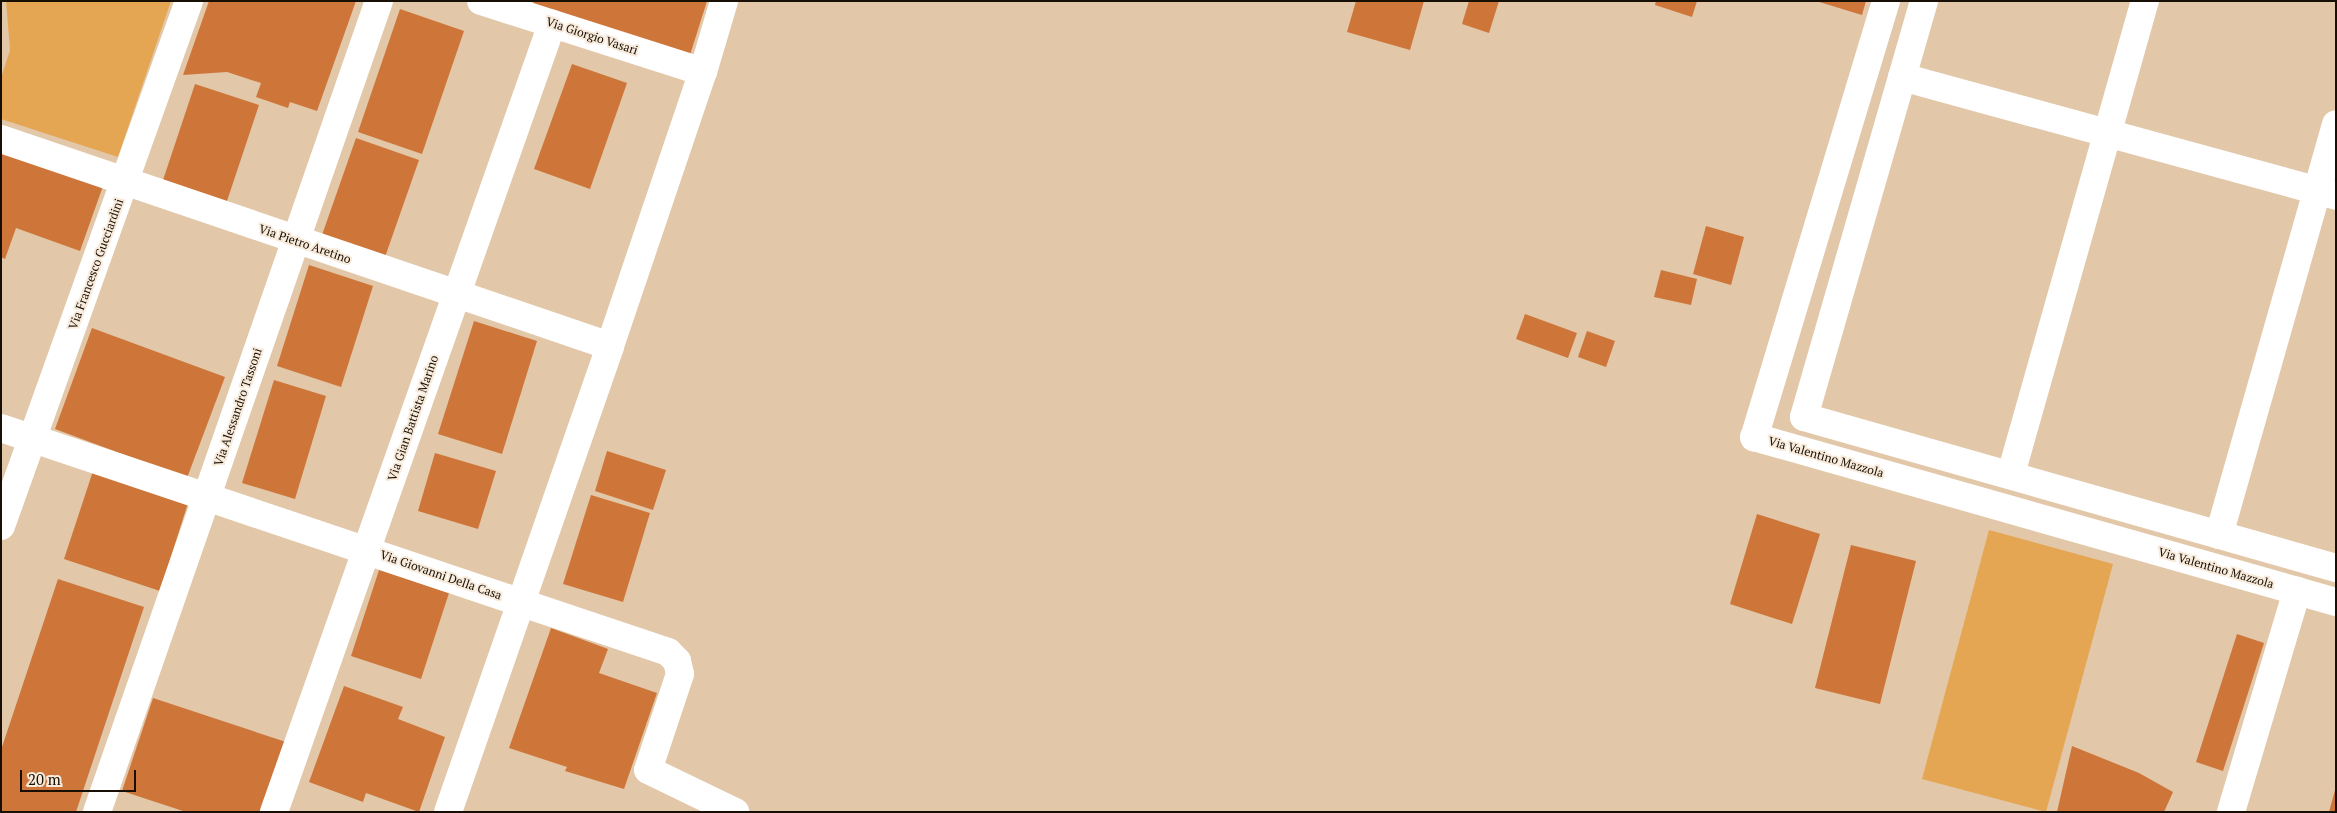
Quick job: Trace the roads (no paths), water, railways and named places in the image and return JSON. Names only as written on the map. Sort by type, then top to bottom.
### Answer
[{"type":"street","name":"Via Francesco Gucciardini","points":[[1,526],[126,183],[189,1]]},
{"type":"street","name":"Via Alessandro Tassoni","points":[[97,812],[378,1]]},
{"type":"street","name":"Via Giorgio Vasari","points":[[481,1],[703,72]]},
{"type":"street","points":[[448,812],[610,346],[703,72],[724,1]]},
{"type":"street","name":"Via Valentino Mazzola","points":[[1886,1],[1754,436],[2336,602]]},
{"type":"street","points":[[1924,1],[1804,417],[2336,568]]},
{"type":"street","points":[[2010,474],[2145,1]]},
{"type":"street","name":"Via Gian Battista Marino","points":[[274,812],[552,24]]},
{"type":"street","points":[[1902,77],[2326,194]]},
{"type":"street","points":[[2219,535],[2326,194],[2336,124]]},
{"type":"street","name":"Via Pietro Aretino","points":[[1,139],[295,241],[610,346]]},
{"type":"street","name":"Via Giovanni Della Casa","points":[[1,428],[522,602],[674,656],[680,674],[648,770],[735,812]]},
{"type":"street","points":[[2231,812],[2297,591]]}]
